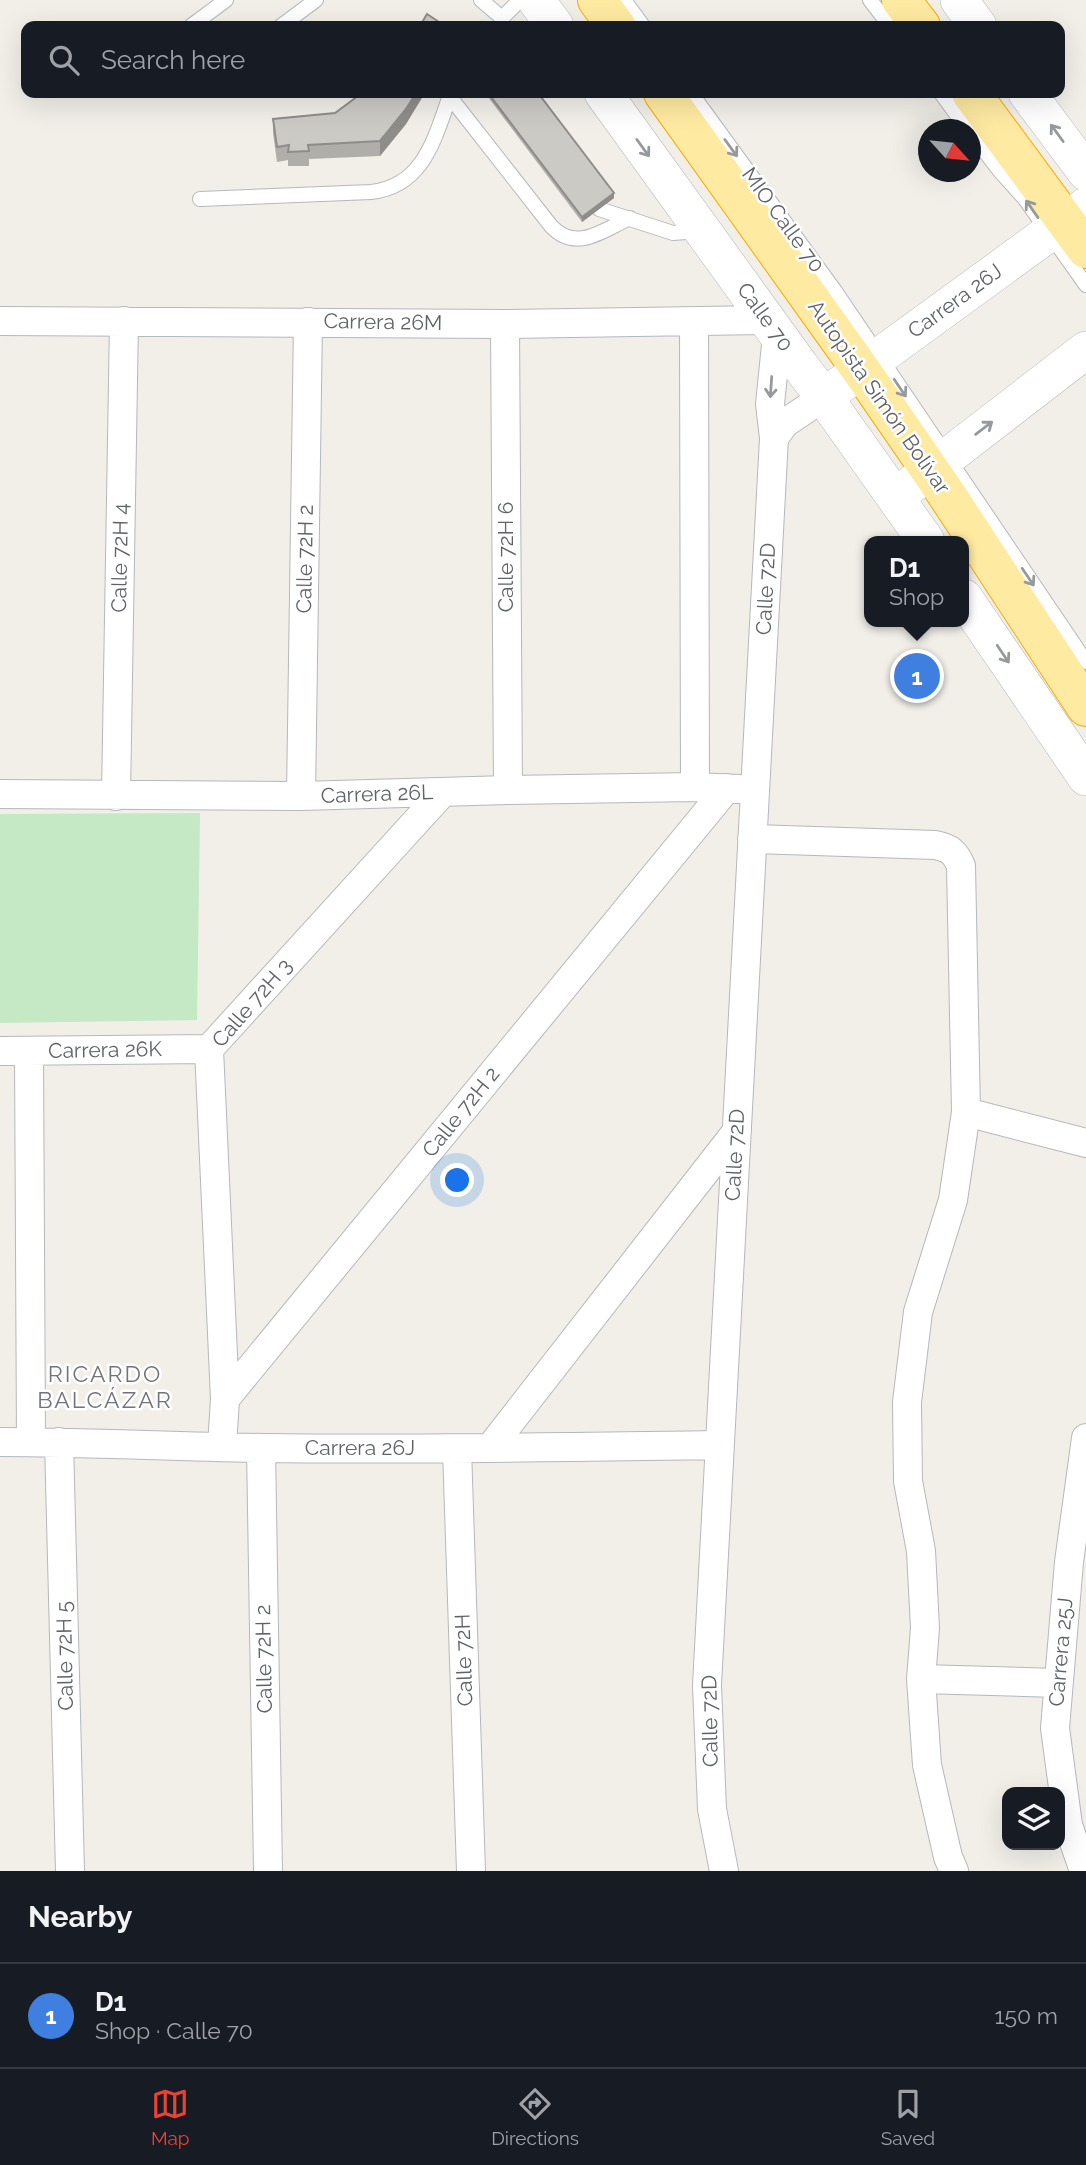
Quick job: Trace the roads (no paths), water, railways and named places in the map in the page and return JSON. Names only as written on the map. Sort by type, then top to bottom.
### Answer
[{"type":"highway","points":[[597,0],[612,21]]},
{"type":"highway","points":[[901,0],[917,21]]},
{"type":"highway","name":"Autopista Simón Bolívar","points":[[667,98],[870,363],[938,464],[1086,707]]},
{"type":"highway","points":[[975,98],[1072,227]]},
{"type":"street","points":[[536,0],[551,21]]},
{"type":"street","name":"Calle 70","points":[[607,98],[923,536]]},
{"type":"street","points":[[1031,98],[1086,172]]},
{"type":"street","name":"Carrera 26J","points":[[824,397],[1072,227]]},
{"type":"street","name":"Carrera 26M","points":[[0,321],[505,324],[694,322],[772,327]]},
{"type":"street","name":"Calle 72H 4","points":[[116,796],[124,321]]},
{"type":"street","name":"Calle 72H 2","points":[[301,796],[308,322]]},
{"type":"street","points":[[694,322],[695,787]]},
{"type":"street","name":"Calle 72H 6","points":[[505,324],[508,790]]},
{"type":"street","name":"Calle 72D","points":[[724,1871],[712,1809],[707,1685],[752,839],[741,789],[774,438],[770,404],[772,327]]},
{"type":"street","points":[[896,498],[1086,350]]},
{"type":"street","points":[[774,438],[785,423],[824,397]]},
{"type":"street","points":[[969,605],[1086,778]]},
{"type":"street","name":"Carrera 26L","points":[[0,794],[301,796],[695,787],[741,789]]},
{"type":"street","name":"Calle 72H 2","points":[[225,1399],[741,789]]},
{"type":"street","name":"Calle 72H 3","points":[[225,1399],[209,1049],[443,792]]},
{"type":"street","points":[[752,839],[935,845],[949,848],[957,856],[961,866],[966,1112],[953,1200],[918,1312],[907,1402],[908,1481],[921,1551],[925,1628],[921,1679],[927,1765],[948,1857],[954,1871]]},
{"type":"street","name":"Carrera 26K","points":[[0,1051],[209,1049]]},
{"type":"street","points":[[29,1051],[31,1442]]},
{"type":"street","points":[[966,1112],[1086,1143]]},
{"type":"street","points":[[490,1448],[737,1131]]},
{"type":"street","points":[[222,1446],[225,1399]]},
{"type":"street","name":"Carrera 25J","points":[[1084,1871],[1069,1825],[1055,1728],[1069,1562],[1086,1438]]},
{"type":"street","name":"Carrera 26J","points":[[0,1442],[457,1449],[719,1445]]},
{"type":"street","name":"Calle 72H 5","points":[[59,1442],[70,1871]]},
{"type":"street","name":"Calle 72H 2","points":[[261,1448],[268,1871]]},
{"type":"street","name":"Calle 72H","points":[[457,1449],[471,1871]]},
{"type":"street","points":[[921,1679],[1058,1683]]},
{"type":"lane","points":[[198,21],[226,0]]},
{"type":"lane","points":[[288,21],[316,0]]},
{"type":"lane","points":[[481,0],[497,21]]},
{"type":"lane","points":[[499,21],[520,0]]},
{"type":"lane","points":[[624,0],[639,21]]},
{"type":"lane","points":[[870,0],[886,21]]},
{"type":"lane","points":[[200,200],[371,191],[396,186],[406,180],[430,149],[449,98]]},
{"type":"lane","points":[[452,98],[557,232],[569,238],[587,238],[630,218]]},
{"type":"lane","name":"MIO Calle 70","points":[[695,98],[835,291],[870,363]]},
{"type":"lane","points":[[944,98],[960,119]]},
{"type":"lane","points":[[981,147],[1025,199],[1072,227],[1086,285]]},
{"type":"lane","points":[[600,209],[673,233],[702,230]]},
{"type":"lane","points":[[938,464],[1086,662]]},
{"type":"place","name":"D1","points":[[917,676]]},
{"type":"district","name":"RICARDO BALCÁZAR","points":[[105,1387]]}]
